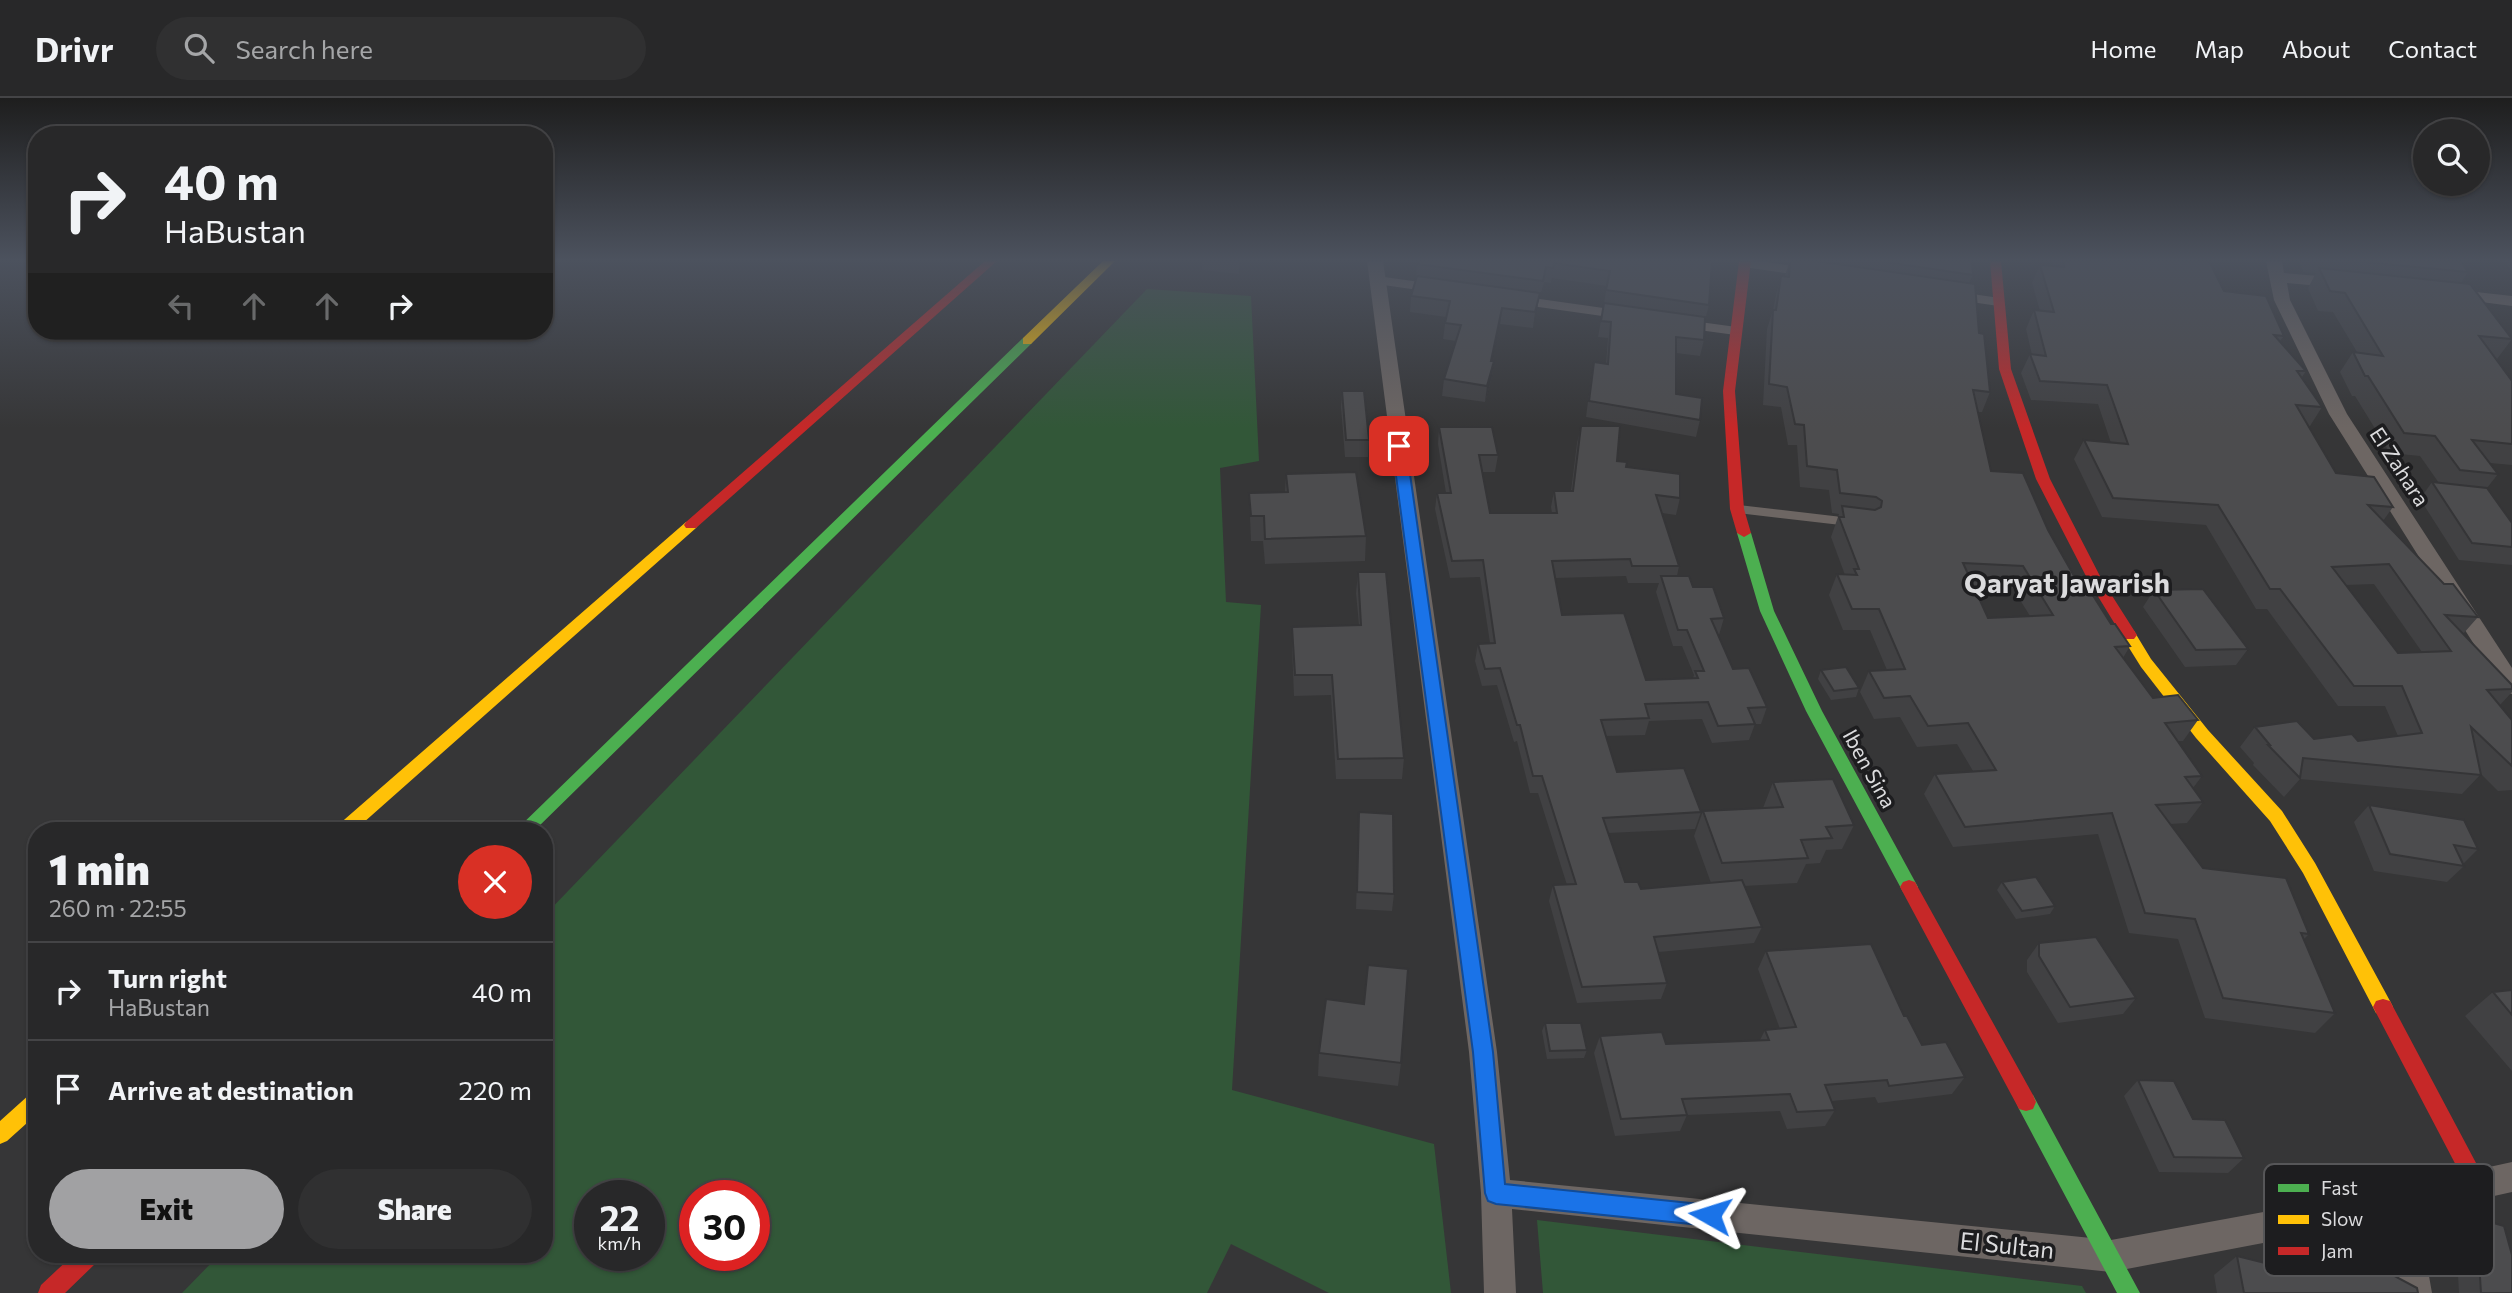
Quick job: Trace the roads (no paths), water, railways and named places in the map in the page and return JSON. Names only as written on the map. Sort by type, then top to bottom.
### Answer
[{"type":"main road","points":[[353,822],[928,317]]},
{"type":"main road","points":[[532,822],[1052,317]]},
{"type":"main road","name":"Iben Sina","points":[[1738,317],[1729,391],[1737,509],[1767,611],[1814,711],[2129,1293]]},
{"type":"main road","points":[[2000,317],[2005,369],[2043,479],[2095,580],[2146,663],[2202,734],[2276,816],[2309,868],[2466,1164]]},
{"type":"main road","points":[[0,1134],[28,1109]]},
{"type":"main road","points":[[49,1293],[80,1263]]},
{"type":"street","points":[[1382,317],[1483,1052],[1496,1193],[1500,1293]]},
{"type":"street","name":"El Zahara","points":[[2290,317],[2338,414],[2510,681]]},
{"type":"street","name":"El Sultan","points":[[2494,1181],[2512,1177]]},
{"type":"street","name":"El Sultan","points":[[1496,1193],[2111,1256],[2264,1227]]},
{"type":"lane","points":[[1681,324],[1736,331]]},
{"type":"lane","points":[[1737,509],[1867,524]]},
{"type":"district","name":"Qaryat Jawarish","points":[[2067,583]]}]
